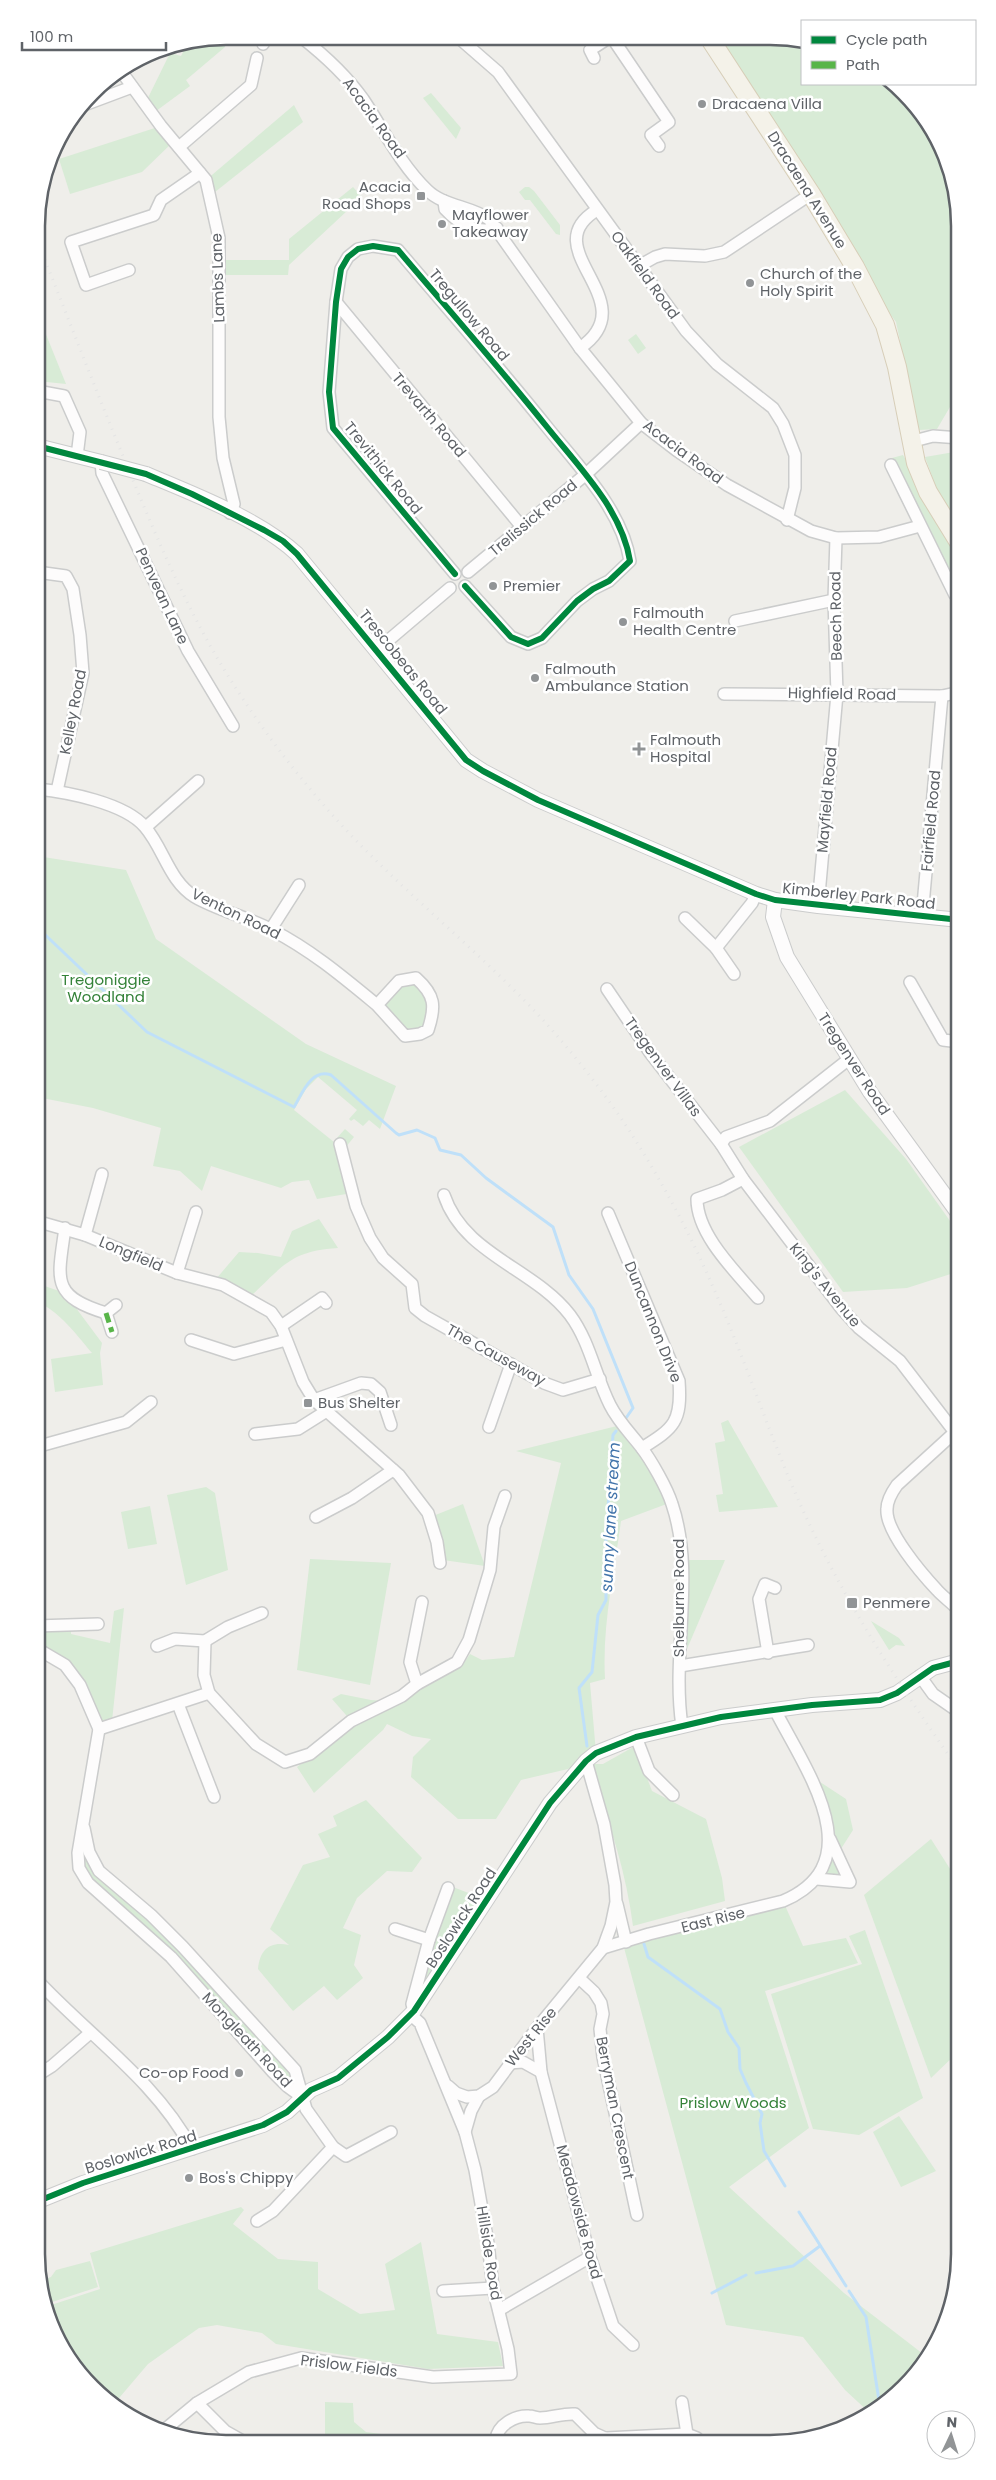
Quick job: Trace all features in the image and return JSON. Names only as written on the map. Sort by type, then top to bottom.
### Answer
[{"type":"main road","name":"Dracaena Avenue","points":[[714,45],[811,194],[855,267],[885,325],[897,367],[910,442],[928,492],[951,529]]},
{"type":"street","name":"Acacia Road","points":[[311,45],[327,58],[349,82],[428,192],[480,213],[497,228],[580,348],[642,423],[676,450],[727,485],[787,520],[811,531],[836,538],[879,537],[920,526]]},
{"type":"street","name":"Oakfield Road","points":[[467,45],[498,72],[686,331],[717,364],[773,408],[783,424],[795,455],[795,488],[787,520]]},
{"type":"street","points":[[589,50],[597,45]]},
{"type":"street","points":[[617,45],[669,122],[648,131],[659,146]]},
{"type":"street","points":[[179,148],[251,85],[257,58]]},
{"type":"street","name":"Lambs Lane","points":[[125,77],[179,148],[206,180],[220,238],[219,416],[224,458],[234,504],[230,512]]},
{"type":"street","points":[[96,100],[132,86]]},
{"type":"street","points":[[130,270],[86,285],[70,242],[154,215],[160,200],[200,173]]},
{"type":"street","points":[[639,266],[665,254],[705,256],[724,252],[811,194]]},
{"type":"street","name":"Acacia Road","points":[[444,200],[445,209],[460,224],[485,230],[497,228]]},
{"type":"street","points":[[580,348],[598,333],[603,321],[599,298],[576,243],[577,232],[581,222],[597,210]]},
{"type":"street","name":"Tregullow Road","points":[[336,302],[341,269],[348,257],[358,249],[373,246],[398,250],[585,475]]},
{"type":"street","name":"Trevarth Road","points":[[336,302],[522,527]]},
{"type":"street","name":"Trevithick Road","points":[[336,302],[329,392],[333,428],[455,574]]},
{"type":"street","points":[[45,392],[64,396],[80,432],[77,456]]},
{"type":"street","name":"Trelissick Road","points":[[468,572],[585,475],[642,423]]},
{"type":"street","points":[[910,442],[933,436],[951,437]]},
{"type":"street","name":"Trescobeas Road","points":[[45,448],[146,474],[230,512],[283,541],[297,554],[466,760],[482,771],[543,802],[756,894]]},
{"type":"street","name":"Penvean Lane","points":[[101,462],[102,473],[188,651],[233,726]]},
{"type":"street","points":[[891,465],[951,587]]},
{"type":"street","points":[[465,586],[511,637],[528,644],[542,638],[577,601],[592,589],[608,581],[625,566],[630,561],[628,544],[621,528],[585,475]]},
{"type":"street","name":"Beech Road","points":[[836,538],[834,600],[837,694]]},
{"type":"street","points":[[461,569],[471,575],[470,581],[458,591],[453,591],[448,584],[449,579],[455,574],[461,569]]},
{"type":"street","name":"Kelley Road","points":[[45,573],[66,576],[73,589],[80,635],[83,673],[57,791]]},
{"type":"street","points":[[377,650],[450,588]]},
{"type":"street","points":[[735,621],[834,600]]},
{"type":"street","name":"Highfield Road","points":[[724,694],[942,696],[951,694]]},
{"type":"street","name":"Mayfield Road","points":[[818,906],[837,694]]},
{"type":"street","name":"Fairfield Road","points":[[922,916],[942,696]]},
{"type":"street","points":[[146,827],[198,781]]},
{"type":"street","name":"Venton Road","points":[[45,790],[57,791],[127,811],[146,827],[178,882],[195,897],[270,929],[310,952],[377,1005],[405,1036],[420,1034],[428,1030],[432,999],[430,991],[416,978],[399,981],[377,1005]]},
{"type":"street","points":[[270,929],[298,885]]},
{"type":"street","points":[[716,948],[752,903],[756,894]]},
{"type":"street","name":"Kimberley Park Road","points":[[756,894],[776,900],[818,906],[951,919]]},
{"type":"street","name":"Tregenver Road","points":[[776,900],[773,917],[787,957],[870,1092],[951,1204]]},
{"type":"street","points":[[685,918],[716,948],[734,974]]},
{"type":"street","points":[[910,982],[943,1040],[951,1041]]},
{"type":"street","name":"Tregenver Villas","points":[[607,989],[651,1054],[721,1144]]},
{"type":"street","points":[[721,1144],[726,1138],[770,1121],[849,1059]]},
{"type":"street","name":"The Causeway","points":[[340,1144],[356,1206],[370,1238],[383,1258],[407,1279],[413,1288],[412,1300],[415,1308],[425,1316],[511,1364],[563,1390],[600,1379]]},
{"type":"street","name":"King's Avenue","points":[[721,1144],[743,1179],[841,1308],[859,1328],[900,1361],[951,1428]]},
{"type":"street","name":"Longfield","points":[[85,1234],[102,1174]]},
{"type":"street","points":[[743,1179],[722,1190],[697,1199],[697,1211],[716,1249],[758,1298]]},
{"type":"street","name":"Shelburne Road","points":[[444,1195],[447,1205],[462,1230],[493,1255],[545,1290],[569,1315],[586,1340],[609,1403],[621,1425],[642,1448],[672,1502],[680,1534],[682,1726]]},
{"type":"street","name":"Longfield","points":[[177,1273],[196,1212]]},
{"type":"street","name":"Duncannon Drive","points":[[608,1213],[678,1382],[680,1399],[676,1420],[669,1431],[642,1448]]},
{"type":"street","name":"Longfield","points":[[45,1223],[85,1234],[177,1273],[223,1285],[271,1312],[282,1326],[303,1382],[314,1400],[393,1470],[428,1513],[437,1542],[440,1563]]},
{"type":"street","points":[[65,1228],[59,1275],[66,1294],[83,1306],[106,1313]]},
{"type":"street","points":[[282,1326],[322,1298],[326,1303]]},
{"type":"street","points":[[106,1313],[116,1305]]},
{"type":"street","points":[[106,1313],[112,1332]]},
{"type":"street","points":[[190,1340],[234,1354],[286,1340]]},
{"type":"street","points":[[489,1427],[511,1364]]},
{"type":"street","points":[[314,1400],[361,1383],[371,1384],[380,1392],[391,1426]]},
{"type":"street","points":[[45,1444],[126,1422],[151,1402]]},
{"type":"street","points":[[255,1434],[298,1429],[326,1412]]},
{"type":"street","points":[[951,1441],[897,1485],[890,1495],[887,1510],[888,1521],[912,1560],[937,1591],[951,1603]]},
{"type":"street","points":[[316,1517],[352,1498],[393,1470]]},
{"type":"street","points":[[205,1641],[204,1675],[209,1693],[256,1744],[285,1762],[310,1754],[351,1721],[402,1696],[417,1684],[457,1662],[469,1640],[490,1570],[494,1527],[505,1496]]},
{"type":"street","points":[[768,1653],[759,1599],[765,1584],[775,1588]]},
{"type":"street","points":[[417,1684],[410,1662],[422,1602]]},
{"type":"street","points":[[157,1646],[175,1639],[205,1641],[228,1627],[262,1613]]},
{"type":"street","points":[[45,1626],[98,1624]]},
{"type":"street","points":[[680,1666],[808,1645]]},
{"type":"street","points":[[45,1653],[65,1665],[80,1685],[99,1729],[209,1693]]},
{"type":"street","name":"Boslowick Road","points":[[45,2198],[83,2183],[263,2125],[287,2112],[302,2097],[338,2078],[388,2037],[413,2013],[550,1803],[586,1761],[596,1753],[636,1737],[721,1717],[812,1705],[865,1703],[888,1698],[939,1665],[951,1663]]},
{"type":"street","points":[[920,1676],[933,1694],[951,1706]]},
{"type":"street","points":[[178,1704],[214,1797]]},
{"type":"street","name":"East Rise","points":[[775,1710],[811,1780],[826,1816],[830,1839],[850,1882],[817,1879]]},
{"type":"street","name":"Mongleath Road","points":[[99,1729],[79,1838],[79,1868],[88,1883],[171,1957],[273,2072],[302,2097]]},
{"type":"street","points":[[636,1737],[649,1771],[673,1795]]},
{"type":"street","points":[[586,1761],[604,1824],[616,1902],[626,1942]]},
{"type":"street","name":"Mongleath Road","points":[[83,1824],[89,1852],[99,1871],[151,1915],[229,1996],[295,2070],[302,2097]]},
{"type":"street","name":"East Rise","points":[[603,1948],[783,1901],[799,1894],[817,1879],[826,1857],[830,1839]]},
{"type":"street","points":[[413,2013],[412,2004],[429,1940],[448,1888]]},
{"type":"street","name":"West Rise","points":[[480,2096],[493,2087],[509,2063],[603,1948],[612,1926],[616,1902]]},
{"type":"street","points":[[395,1930],[429,1940]]},
{"type":"street","name":"Berryman Crescent","points":[[580,1978],[594,1992],[601,2003],[603,2014],[600,2029],[603,2056],[637,2215]]},
{"type":"street","points":[[45,1988],[138,2077],[180,2126],[192,2149]]},
{"type":"street","name":"Hillside Road","points":[[413,2013],[420,2023],[448,2086],[465,2132],[475,2170],[493,2288],[511,2374]]},
{"type":"street","name":"Meadowside Road","points":[[537,2028],[541,2072],[590,2257],[613,2326],[633,2345]]},
{"type":"street","points":[[45,2070],[90,2033]]},
{"type":"street","points":[[509,2063],[523,2062],[541,2072]]},
{"type":"street","points":[[448,2086],[456,2093],[467,2097],[480,2096]]},
{"type":"street","points":[[465,2132],[471,2111],[480,2096]]},
{"type":"street","points":[[302,2097],[306,2109],[334,2147],[346,2156],[391,2132]]},
{"type":"street","points":[[257,2221],[273,2211],[334,2147]]},
{"type":"street","points":[[499,2310],[590,2257]]},
{"type":"street","points":[[443,2291],[493,2288]]},
{"type":"street","name":"Prislow Fields","points":[[170,2426],[197,2403],[249,2372],[301,2358],[433,2377],[511,2374]]},
{"type":"street","points":[[682,2402],[692,2435]]},
{"type":"street","points":[[197,2403],[225,2432],[231,2435]]},
{"type":"street","points":[[498,2435],[503,2425],[513,2419],[528,2416],[541,2418],[563,2413],[575,2414],[598,2435]]},
{"type":"green space","points":[[225,45],[186,80],[190,86],[152,114],[145,104],[169,55],[181,56],[184,50],[191,48]]},
{"type":"green space","points":[[716,45],[782,45],[801,48],[801,85],[883,85],[914,116],[927,136],[945,179],[951,214],[951,405],[937,429],[919,430],[896,322],[855,267]]},
{"type":"green space","points":[[431,93],[461,128],[456,139],[423,98]]},
{"type":"green space","points":[[294,105],[303,122],[210,196],[206,180]]},
{"type":"green space","points":[[161,126],[174,141],[142,172],[70,194],[59,159]]},
{"type":"green space","points":[[353,187],[362,197],[289,265],[288,275],[220,275],[220,260],[289,260],[289,239]]},
{"type":"green space","points":[[525,187],[529,187],[534,191],[560,225],[560,235],[556,234],[530,200],[525,200],[519,192]]},
{"type":"green space","points":[[45,332],[66,384],[45,382]]},
{"type":"green space","points":[[636,334],[646,348],[638,354],[628,340]]},
{"type":"green space","points":[[951,453],[951,514],[936,487],[925,457]]},
{"type":"green space","points":[[903,455],[951,542],[951,575],[892,458]]},
{"type":"green space","name":"Tregoniggie Woodland","points":[[45,857],[126,870],[156,939],[306,1044],[396,1086],[380,1129],[369,1120],[363,1126],[354,1119],[351,1121],[349,1119],[357,1110],[318,1077],[306,1089],[294,1110],[339,1146],[352,1193],[317,1199],[309,1180],[292,1182],[281,1188],[211,1166],[202,1191],[180,1171],[153,1166],[161,1128],[93,1108],[45,1099]]},
{"type":"green space","points":[[416,982],[429,1001],[424,1028],[406,1033],[383,1005],[401,984]]},
{"type":"green space","points":[[845,1090],[906,1159],[951,1222],[951,1274],[907,1288],[843,1292],[739,1147]]},
{"type":"green space","points":[[345,1129],[354,1137],[345,1148],[336,1139]]},
{"type":"green space","points":[[319,1219],[338,1248],[309,1252],[299,1256],[281,1268],[251,1296],[216,1279],[239,1252],[281,1257],[292,1231]]},
{"type":"green space","points":[[45,1286],[59,1291],[76,1308],[102,1343],[100,1353],[103,1385],[55,1392],[51,1359],[92,1353],[74,1331],[45,1306]]},
{"type":"green space","points":[[728,1420],[778,1507],[719,1512],[716,1495],[723,1494],[715,1443],[725,1441],[721,1423]]},
{"type":"green space","points":[[621,1425],[672,1502],[621,1521],[605,1639],[605,1679],[590,1683],[596,1753],[568,1769],[521,1780],[496,1819],[458,1819],[411,1777],[413,1757],[431,1739],[412,1736],[387,1724],[383,1730],[314,1793],[297,1767],[353,1723],[332,1699],[341,1694],[371,1700],[400,1702],[463,1664],[470,1654],[482,1660],[514,1657],[561,1463],[516,1451]]},
{"type":"green space","points":[[206,1487],[215,1493],[228,1570],[186,1585],[167,1495]]},
{"type":"green space","points":[[463,1504],[485,1566],[443,1560],[433,1516]]},
{"type":"green space","points":[[150,1506],[157,1544],[128,1549],[121,1512]]},
{"type":"green space","points":[[310,1559],[391,1563],[370,1685],[297,1670]]},
{"type":"green space","points":[[685,1560],[725,1560],[684,1656]]},
{"type":"green space","points":[[124,1608],[112,1721],[101,1724],[80,1676],[59,1654],[45,1648],[45,1629],[71,1629],[71,1634],[110,1643],[114,1611]]},
{"type":"green space","points":[[871,1621],[899,1638],[905,1646],[896,1645],[889,1650]]},
{"type":"green space","points":[[635,1746],[652,1791],[706,1819],[722,1878],[725,1901],[633,1926],[626,1885],[615,1844],[588,1764],[603,1764]]},
{"type":"green space","points":[[820,1782],[846,1799],[853,1830],[837,1855],[846,1880],[822,1877],[834,1851],[836,1837]]},
{"type":"green space","points":[[366,1800],[422,1858],[412,1872],[387,1871],[357,1898],[343,1928],[361,1935],[354,1965],[363,1978],[337,2000],[324,1986],[293,2011],[258,1969],[263,1952],[267,1948],[276,1944],[289,1945],[270,1929],[303,1865],[330,1857],[318,1834],[337,1826],[333,1816]]},
{"type":"green space","points":[[931,1839],[951,1870],[951,2059],[931,2078],[864,1895]]},
{"type":"green space","points":[[82,1843],[97,1874],[147,1916],[293,2073],[298,2090],[90,1880],[83,1867]]},
{"type":"green space","points":[[453,1887],[484,1899],[416,2004],[431,1948]]},
{"type":"green space","name":"Prislow Woods","points":[[783,1901],[803,1946],[846,1938],[858,1963],[765,1991],[809,2128],[729,2187],[844,2293],[921,2352],[914,2364],[898,2382],[880,2398],[864,2408],[845,2390],[803,2337],[726,2325],[623,1944]]},
{"type":"green space","points":[[865,1930],[923,2098],[859,2135],[813,2129],[771,1994],[862,1964],[849,1936]]},
{"type":"green space","points":[[899,2116],[936,2171],[901,2187],[873,2132]]},
{"type":"green space","points":[[241,2207],[244,2210],[233,2224],[278,2259],[318,2262],[318,2289],[360,2314],[395,2310],[385,2264],[421,2242],[437,2334],[498,2342],[503,2366],[428,2369],[276,2344],[262,2333],[217,2325],[199,2328],[148,2364],[118,2399],[98,2382],[82,2364],[64,2334],[52,2305],[100,2289],[90,2253]]},
{"type":"green space","points":[[90,2261],[98,2287],[51,2302],[47,2278],[51,2277],[56,2270]]},
{"type":"green space","points":[[325,2402],[353,2403],[354,2422],[366,2432],[388,2435],[325,2435]]},
{"type":"waterway","name":"sunny lane stream","points":[[45,935],[147,1032],[294,1107],[304,1089],[313,1079],[318,1075],[331,1075],[396,1133],[399,1135],[417,1130],[435,1138],[440,1150],[461,1155],[486,1178],[553,1227],[569,1275],[593,1309],[633,1408],[626,1418]]},
{"type":"waterway","name":"sunny lane stream","points":[[587,1746],[579,1688],[592,1672],[598,1615],[606,1600],[606,1538],[613,1435],[616,1431]]},
{"type":"waterway","points":[[644,1944],[648,1957],[720,2009],[728,2032],[739,2048],[740,2069],[762,2114],[760,2123],[764,2151],[785,2186]]},
{"type":"waterway","points":[[799,2212],[846,2286]]},
{"type":"waterway","points":[[756,2273],[793,2266],[820,2246]]},
{"type":"waterway","points":[[712,2293],[746,2275]]},
{"type":"waterway","points":[[849,2291],[866,2317],[879,2399]]},
{"type":"railway","points":[[45,260],[136,489],[184,597],[223,668],[271,739],[338,821],[366,851],[485,962],[543,1020],[587,1072],[627,1127],[673,1205],[704,1266],[736,1341],[789,1479],[835,1575],[894,1674],[951,1758]]},
{"type":"marked path","points":[[106,1313],[112,1332]]},
{"type":"cycle path","points":[[455,574],[333,428],[329,392],[336,302],[341,269],[348,257],[358,249],[373,246],[398,250],[510,382],[598,490],[618,524],[630,561],[609,581],[593,589],[577,601],[542,638],[528,644],[511,637],[465,586]]},
{"type":"cycle path","points":[[45,448],[146,474],[192,494],[283,541],[297,554],[466,760],[538,800],[756,894],[775,900],[951,919]]},
{"type":"cycle path","points":[[45,2198],[83,2183],[263,2125],[287,2112],[311,2090],[338,2078],[388,2037],[414,2011],[550,1803],[586,1761],[596,1753],[636,1737],[721,1717],[812,1705],[880,1700],[897,1693],[933,1668],[951,1663]]},
{"type":"place","name":"Dracaena Villa","points":[[702,104]]},
{"type":"place","name":"Acacia Road Shops","points":[[421,196]]},
{"type":"place","name":"Mayflower Takeaway","points":[[442,224]]},
{"type":"place","name":"Church of the Holy Spirit","points":[[750,283]]},
{"type":"place","name":"Premier","points":[[493,586]]},
{"type":"place","name":"Falmouth Health Centre","points":[[623,622]]},
{"type":"place","name":"Falmouth Ambulance Station","points":[[535,678]]},
{"type":"place","name":"Falmouth Hospital","points":[[639,749]]},
{"type":"place","name":"Bus Shelter","points":[[308,1403]]},
{"type":"place","name":"Penmere","points":[[852,1603]]},
{"type":"place","name":"Co-op Food","points":[[239,2073]]},
{"type":"place","name":"Bos's Chippy","points":[[189,2178]]}]
